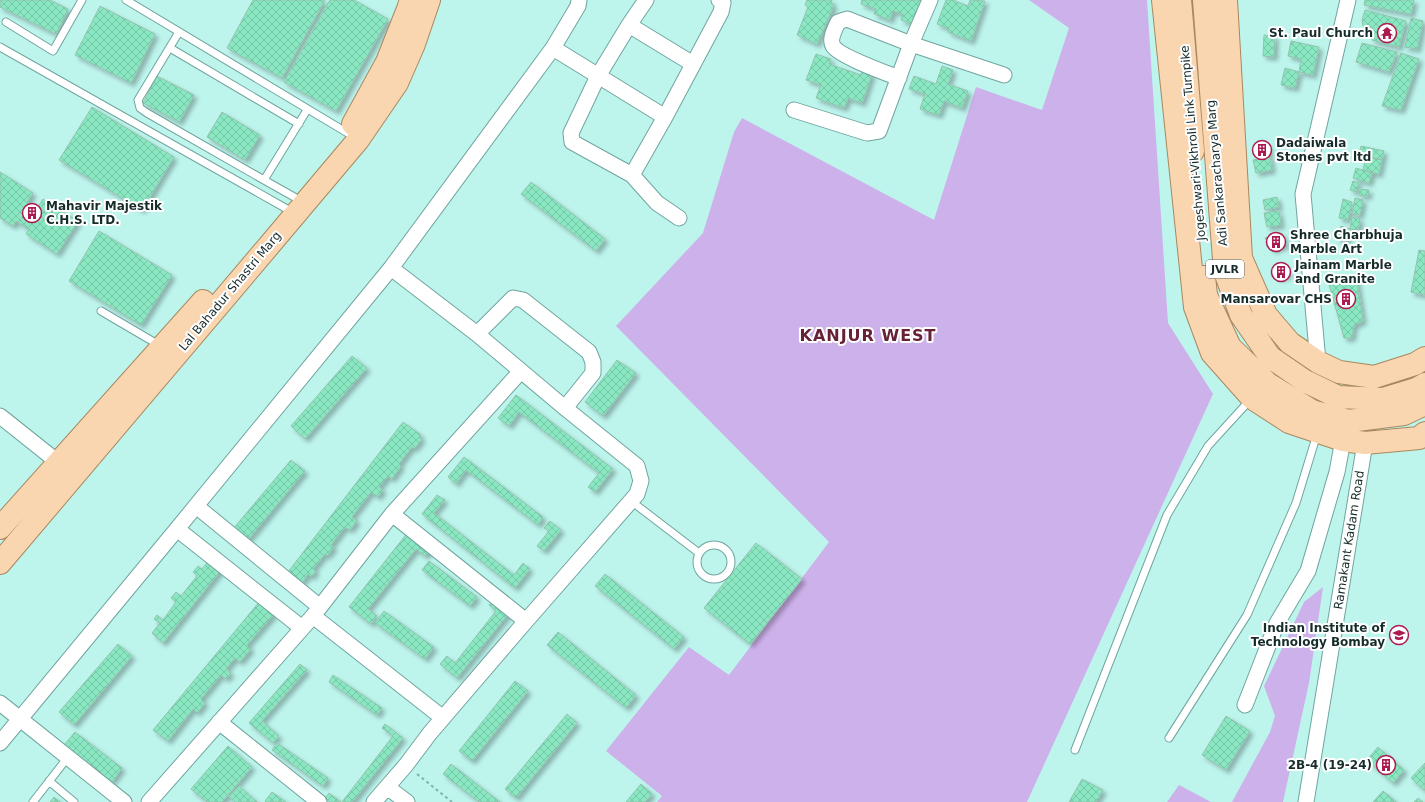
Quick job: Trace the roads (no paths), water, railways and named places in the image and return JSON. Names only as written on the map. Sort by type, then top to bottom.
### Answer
[{"type":"main road","name":"Lal Bahadur Shastri Marg","points":[[0,528],[292,204],[328,162],[353,137],[387,62],[411,0]]},
{"type":"main road","name":"Lal Bahadur Shastri Marg","points":[[0,563],[272,242],[396,83],[414,44],[429,0]]},
{"type":"main road","points":[[1163,0],[1195,307],[1212,353],[1252,398],[1289,422],[1343,440],[1365,443],[1419,438],[1425,433]]},
{"type":"main road","name":"Jogeshwari-Vikhroli Link Turnpike","points":[[1180,0],[1206,296],[1230,347],[1268,384],[1312,411],[1349,421],[1404,414],[1425,404]]},
{"type":"main road","name":"Adi Sankaracharya Marg","points":[[1204,0],[1225,272],[1241,315],[1270,357],[1305,381],[1338,397],[1382,399],[1416,389],[1425,384]]},
{"type":"main road","points":[[1226,0],[1241,258],[1266,315],[1290,343],[1318,362],[1339,372],[1374,377],[1416,364],[1425,358]]},
{"type":"street","points":[[0,743],[391,268],[553,48],[578,6],[579,0]]},
{"type":"street","points":[[646,0],[598,76],[571,132],[572,142],[632,175],[656,203],[679,218]]},
{"type":"street","points":[[632,175],[721,12],[723,3],[718,0]]},
{"type":"street","points":[[794,110],[867,132],[879,131],[911,44],[930,0]]},
{"type":"street","points":[[1318,362],[1302,194],[1348,0]]},
{"type":"street","points":[[899,78],[841,53],[833,46],[831,40],[838,22],[846,19],[911,44],[1004,75]]},
{"type":"street","points":[[629,25],[693,64]]},
{"type":"street","points":[[553,48],[665,117]]},
{"type":"street","points":[[374,802],[406,765],[443,718],[637,494],[641,481],[637,466],[477,334],[391,268]]},
{"type":"street","points":[[477,334],[513,298],[523,300],[589,352],[594,362],[593,373],[565,408]]},
{"type":"street","points":[[149,802],[302,628],[392,514],[521,371]]},
{"type":"street","points":[[0,416],[59,463]]},
{"type":"street","points":[[1246,705],[1277,623],[1308,571],[1337,472],[1343,440]]},
{"type":"street","name":"Ramakant Kadam Road","points":[[1306,802],[1365,443]]},
{"type":"street","points":[[196,506],[316,611],[443,718]]},
{"type":"street","points":[[392,514],[526,621]]},
{"type":"street","points":[[177,529],[302,628]]},
{"type":"street","points":[[0,704],[124,802]]},
{"type":"street","points":[[219,722],[319,802]]},
{"type":"street","points":[[387,787],[407,802]]},
{"type":"lane","points":[[6,22],[53,52],[82,0]]},
{"type":"lane","points":[[126,0],[353,137]]},
{"type":"lane","points":[[179,32],[138,100],[140,108],[264,180],[292,204]]},
{"type":"lane","points":[[0,47],[292,204]]},
{"type":"lane","points":[[170,48],[299,124]]},
{"type":"lane","points":[[264,180],[307,110]]},
{"type":"lane","points":[[101,311],[162,347]]},
{"type":"lane","points":[[1076,750],[1167,516],[1208,446],[1252,398]]},
{"type":"lane","points":[[1168,738],[1247,615],[1296,503],[1317,432]]},
{"type":"lane","points":[[631,501],[699,553]]},
{"type":"lane","points":[[708,546],[719,546],[728,553],[730,559],[729,570],[720,578],[714,579],[704,576],[697,568],[697,558],[699,553],[708,546]]},
{"type":"lane","points":[[33,802],[68,757]]},
{"type":"lane","points":[[49,781],[74,802]]},
{"type":"place","name":"St. Paul Church","points":[[1387,33]]},
{"type":"place","name":"Dadaiwala Stones pvt ltd","points":[[1262,150]]},
{"type":"place","name":"Mahavir Majestik C.H.S. LTD.","points":[[32,213]]},
{"type":"place","name":"Shree Charbhuja Marble Art","points":[[1276,242]]},
{"type":"place","name":"Jainam Marble and Granite","points":[[1281,272]]},
{"type":"place","name":"Mansarovar CHS","points":[[1346,299]]},
{"type":"place","name":"Indian Institute of Technology Bombay","points":[[1399,635]]},
{"type":"place","name":"2B-4 (19-24)","points":[[1386,765]]},
{"type":"district","name":"KANJUR WEST","points":[[868,335]]}]
